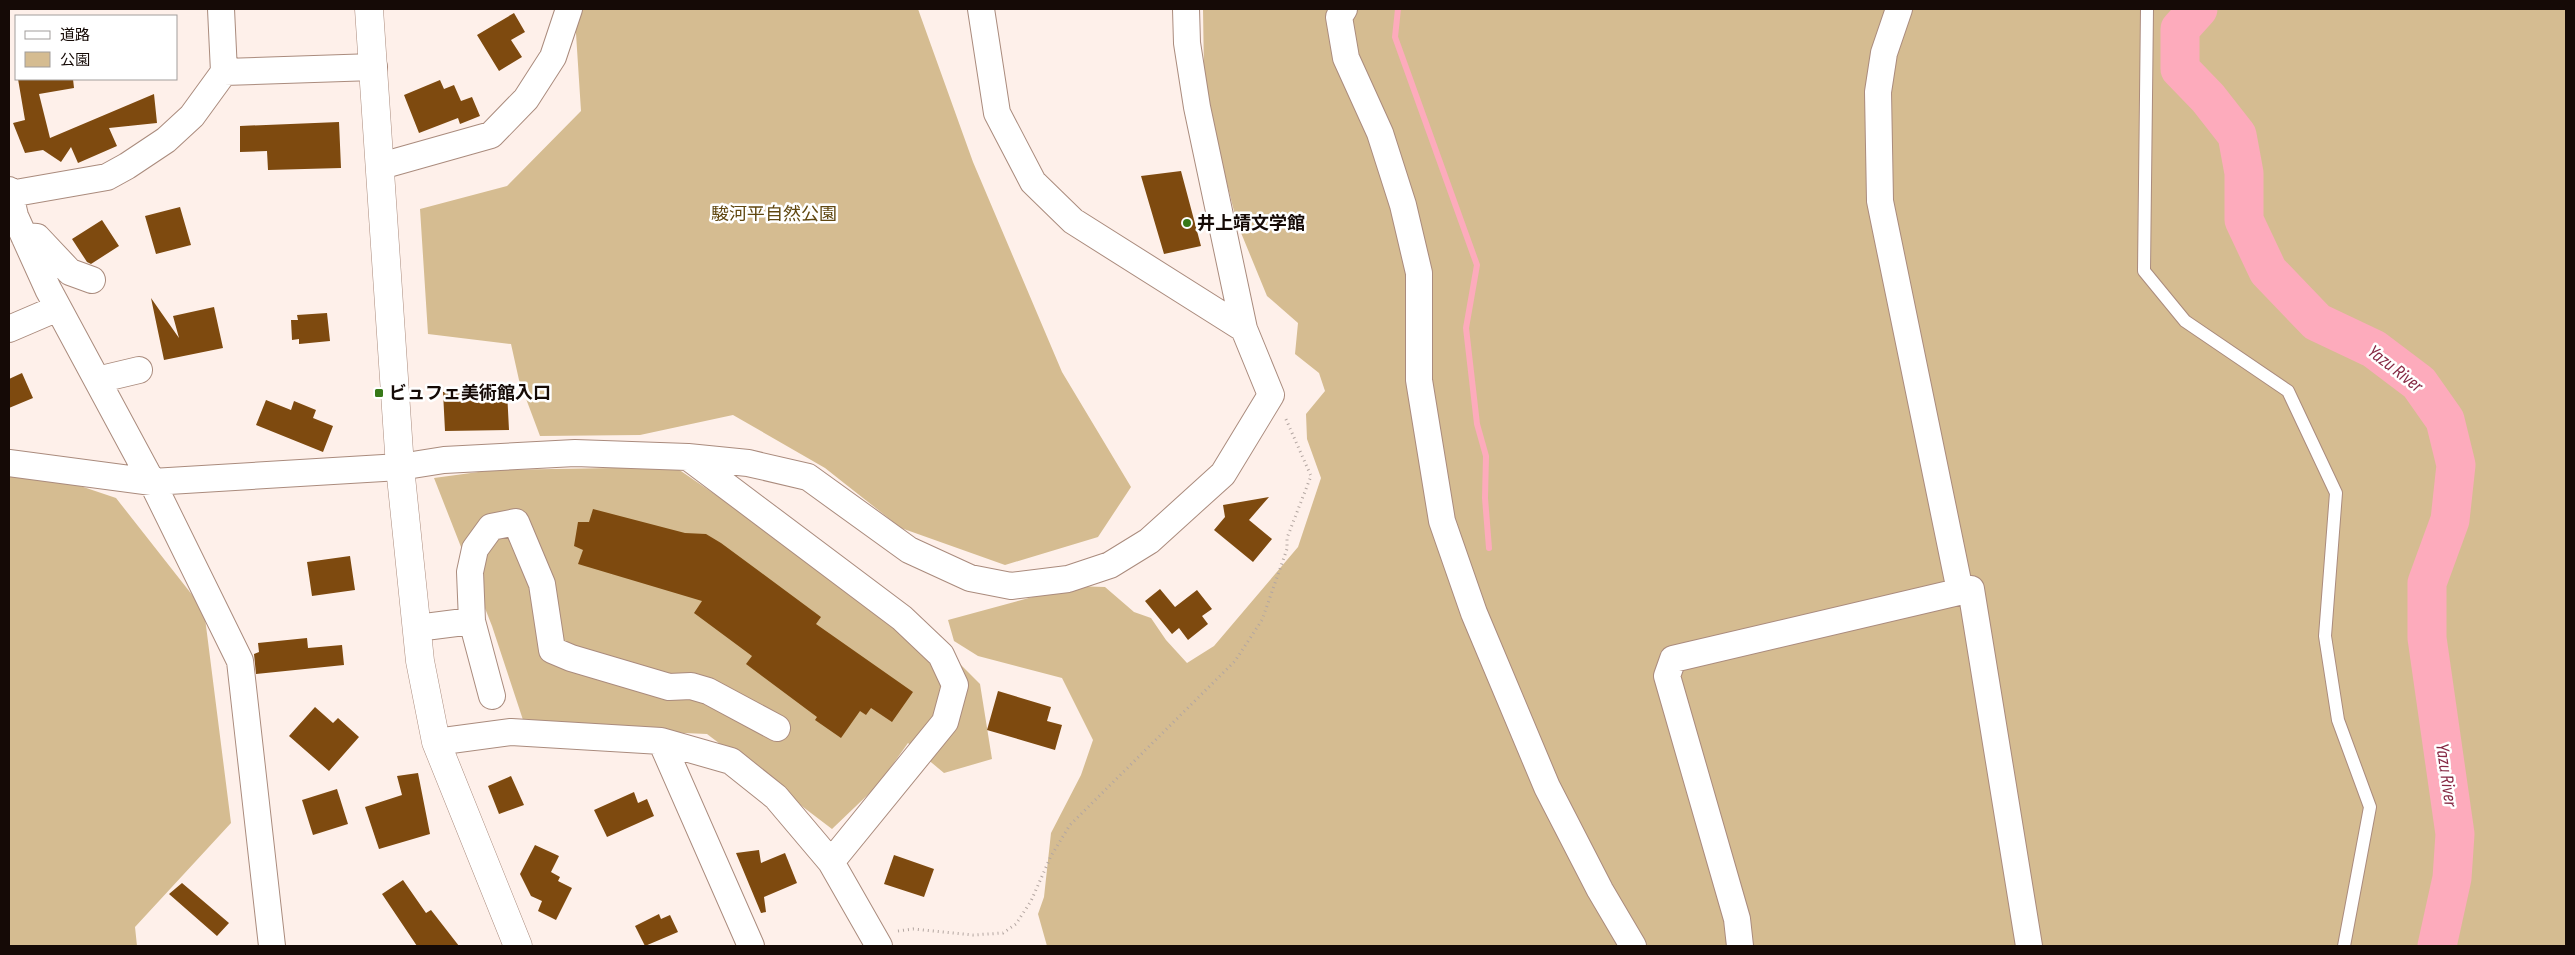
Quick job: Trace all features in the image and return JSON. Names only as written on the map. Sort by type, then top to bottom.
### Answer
[{"type":"street","points":[[13,211],[107,177],[166,140],[192,116],[224,72],[220,9]]},
{"type":"street","points":[[369,9],[400,467],[420,661],[436,742],[518,946]]},
{"type":"street","points":[[381,166],[492,135],[526,99],[553,57],[569,9]]},
{"type":"street","points":[[981,9],[997,113],[1033,182],[1073,221],[1244,329]]},
{"type":"street","points":[[9,463],[152,482],[400,467],[444,460],[575,452],[688,457],[748,463],[808,477],[909,550],[970,578],[1011,586],[1068,580],[1110,565],[1149,541],[1223,474],[1271,395],[1244,329],[1196,107],[1187,44],[1186,9]]},
{"type":"street","points":[[1344,9],[1339,17],[1346,58],[1380,133],[1404,205],[1419,272],[1419,380],[1442,522],[1474,613],[1547,787],[1600,890],[1633,946]]},
{"type":"street","points":[[1899,9],[1884,53],[1878,92],[1880,201],[1960,591]]},
{"type":"street","points":[[224,72],[374,67]]},
{"type":"street","points":[[13,211],[70,272],[92,280]]},
{"type":"street","points":[[13,211],[58,308],[152,482],[240,661],[272,946]]},
{"type":"street","points":[[9,329],[58,308]]},
{"type":"street","points":[[97,380],[139,370]]},
{"type":"street","points":[[688,457],[902,618],[941,655],[955,685],[945,722],[831,862]]},
{"type":"street","points":[[492,696],[472,621],[470,572],[475,549],[491,527],[516,522],[542,584],[552,650],[571,658],[669,687],[691,686],[708,691],[777,728]]},
{"type":"street","points":[[1740,946],[1737,919],[1666,676],[1673,658],[1971,589],[2029,946]]},
{"type":"street","points":[[417,628],[472,621]]},
{"type":"street","points":[[436,742],[511,732],[661,741],[730,761],[776,797],[831,862],[876,940]]},
{"type":"street","points":[[661,741],[751,946]]},
{"type":"lane","points":[[2146,9],[2144,271],[2185,321],[2288,391],[2336,493],[2325,636],[2338,720],[2370,807],[2344,946]]},
{"type":"path","points":[[876,940],[913,929],[973,934],[1003,933],[1016,924],[1031,901],[1051,856],[1070,825],[1235,661],[1262,620],[1287,549],[1287,538],[1311,476],[1287,420],[1271,395]]},
{"type":"green space","name":"駿河平自然公園","points":[[578,9],[918,9],[973,162],[1062,372],[1131,487],[1098,537],[1005,565],[901,528],[825,468],[733,415],[640,435],[540,436],[519,380],[511,344],[428,334],[420,209],[507,186],[581,111],[575,18]]},
{"type":"green space","points":[[1203,9],[2566,9],[2566,946],[1047,946],[1038,914],[1044,897],[1051,833],[1081,775],[1093,740],[1062,678],[978,656],[954,641],[948,620],[1073,586],[1105,587],[1134,612],[1151,618],[1166,640],[1187,663],[1214,646],[1298,547],[1321,478],[1307,439],[1306,414],[1325,391],[1319,373],[1295,354],[1298,323],[1267,296],[1237,223],[1214,132],[1204,73]]},
{"type":"green space","points":[[9,462],[116,498],[204,610],[231,823],[135,927],[137,946],[9,946]]},
{"type":"green space","points":[[675,467],[954,658],[980,684],[992,759],[944,773],[908,743],[878,785],[832,829],[707,734],[525,726],[492,626],[434,478],[493,470]]},
{"type":"building","points":[[514,13],[525,32],[511,40],[522,57],[499,71],[477,35]]},
{"type":"building","points":[[18,80],[73,80],[74,88],[39,94],[50,138],[154,94],[157,123],[109,128],[117,146],[78,163],[71,147],[61,162],[43,150],[25,153],[13,123],[25,120]]},
{"type":"building","points":[[440,80],[444,89],[454,85],[461,101],[472,97],[480,116],[460,124],[458,118],[419,133],[404,95]]},
{"type":"building","points":[[339,122],[341,168],[268,170],[267,151],[240,152],[240,126]]},
{"type":"building","points":[[1181,171],[1201,246],[1164,254],[1141,176]]},
{"type":"building","points":[[180,207],[191,245],[156,254],[145,216]]},
{"type":"building","points":[[102,220],[119,246],[91,264],[87,262],[72,239]]},
{"type":"building","points":[[151,298],[179,338],[173,316],[214,307],[223,348],[164,360]]},
{"type":"building","points":[[327,313],[330,341],[299,344],[299,339],[292,340],[291,320],[298,320],[297,315]]},
{"type":"building","points":[[22,373],[33,398],[9,408],[9,379]]},
{"type":"building","points":[[507,391],[509,430],[445,431],[443,392]]},
{"type":"building","points":[[266,400],[291,410],[294,401],[316,410],[313,418],[333,426],[323,452],[256,425]]},
{"type":"building","points":[[1269,497],[1249,520],[1272,539],[1253,562],[1214,530],[1225,517],[1223,505]]},
{"type":"building","points":[[593,509],[685,533],[706,534],[821,617],[816,624],[913,692],[892,722],[871,708],[866,715],[860,711],[841,738],[815,720],[817,717],[746,664],[752,656],[694,613],[702,601],[578,564],[583,550],[574,546],[578,522],[589,522]]},
{"type":"building","points":[[350,556],[355,590],[312,596],[307,562]]},
{"type":"building","points":[[1160,589],[1175,607],[1197,590],[1212,609],[1202,616],[1208,624],[1188,640],[1179,628],[1172,634],[1145,601]]},
{"type":"building","points":[[307,638],[308,648],[342,645],[344,665],[256,674],[254,654],[259,652],[258,643]]},
{"type":"building","points":[[998,691],[1051,707],[1047,721],[1062,725],[1055,750],[987,730]]},
{"type":"building","points":[[315,707],[333,723],[338,718],[359,737],[329,771],[289,736]]},
{"type":"building","points":[[418,773],[430,834],[379,849],[365,807],[402,795],[397,776]]},
{"type":"building","points":[[511,776],[524,805],[499,814],[488,786]]},
{"type":"building","points":[[337,789],[348,824],[313,835],[302,800]]},
{"type":"building","points":[[634,792],[638,803],[647,799],[654,816],[607,837],[594,810]]},
{"type":"building","points":[[535,845],[559,856],[551,872],[560,877],[558,881],[572,888],[556,920],[538,911],[542,901],[531,896],[520,874]]},
{"type":"building","points":[[759,850],[761,863],[785,853],[797,883],[764,897],[766,912],[761,913],[736,853]]},
{"type":"building","points":[[894,855],[934,869],[924,897],[884,884]]},
{"type":"building","points":[[403,880],[426,913],[431,910],[459,946],[417,946],[382,894]]},
{"type":"building","points":[[182,883],[229,923],[217,936],[169,894]]},
{"type":"building","points":[[659,914],[661,919],[670,915],[678,932],[645,946],[635,926]]},
{"type":"waterway","points":[[1398,9],[1395,37],[1477,265],[1466,328],[1477,424],[1486,456],[1485,498],[1489,548]]},
{"type":"waterway","name":"Yazu River","points":[[2198,9],[2180,29],[2180,69],[2208,98],[2237,135],[2244,173],[2244,220],[2268,271],[2317,322],[2374,349],[2419,383],[2445,420],[2456,465],[2450,520],[2427,583],[2427,638],[2455,834],[2452,878],[2437,946]]},
{"type":"place","name":"井上靖文学館","points":[[1187,223]]},
{"type":"place","name":"ビュフェ美術館入口","points":[[379,393]]}]
